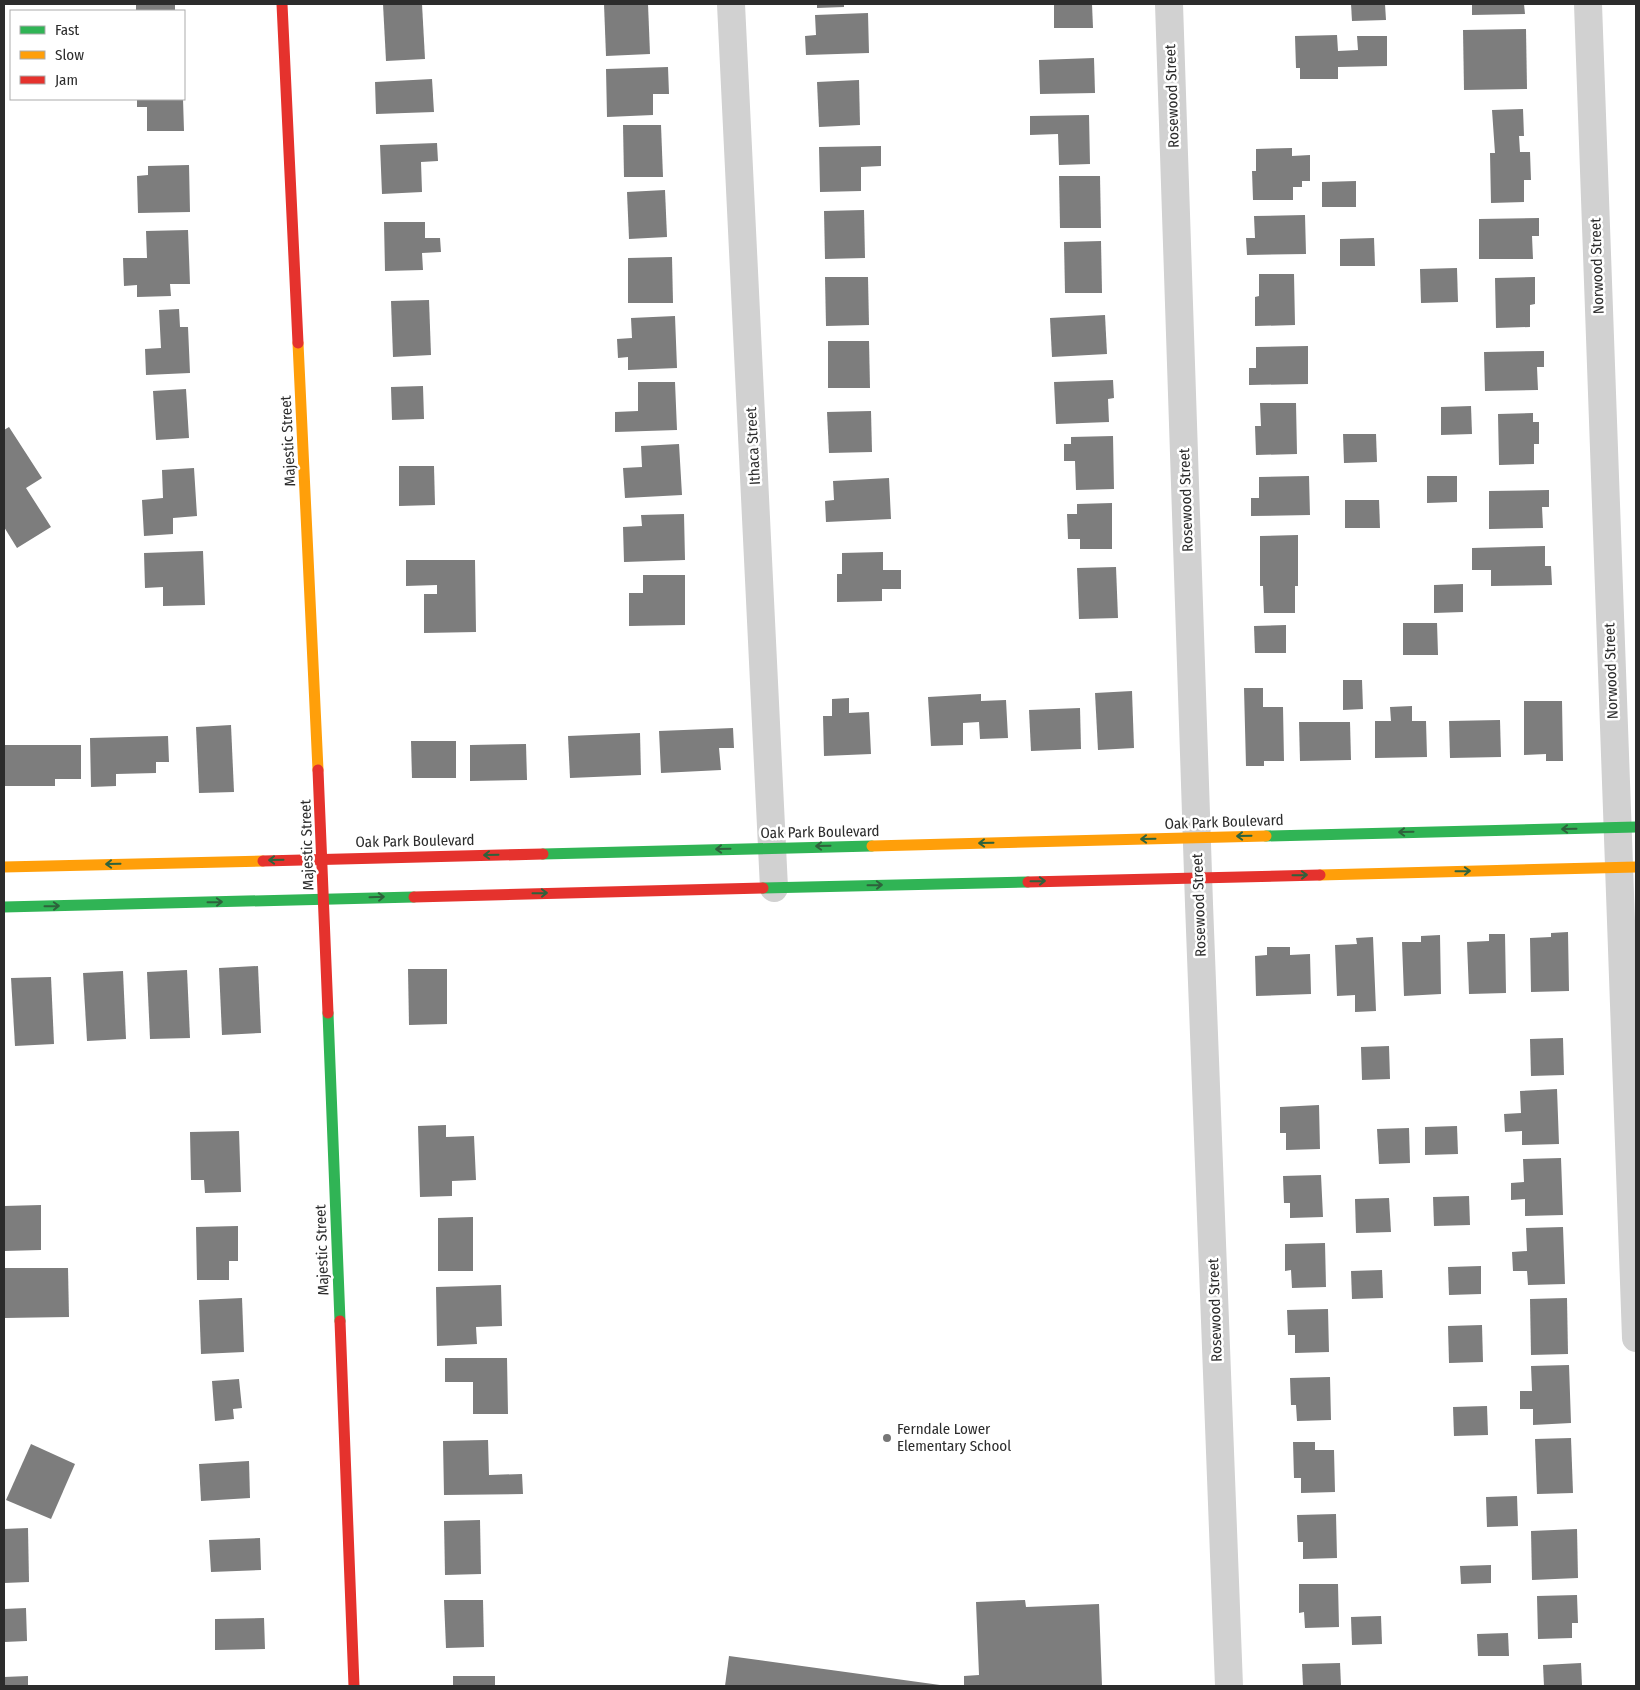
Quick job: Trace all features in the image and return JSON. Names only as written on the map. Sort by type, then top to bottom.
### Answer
[{"type":"street","name":"Majestic Street","points":[[282,4],[324,899],[354,1686]]},
{"type":"street","name":"Ithaca Street","points":[[731,4],[774,888]]},
{"type":"street","name":"Rosewood Street","points":[[1169,4],[1197,837],[1229,1686]]},
{"type":"street","name":"Norwood Street","points":[[1588,4],[1627,827],[1636,1338]]},
{"type":"street","name":"Oak Park Boulevard","points":[[4,867],[1627,827]]},
{"type":"street","points":[[4,907],[1627,867]]},
{"type":"building","points":[[136,4],[175,4],[175,10],[136,10]]},
{"type":"building","points":[[383,4],[422,4],[425,59],[386,61]]},
{"type":"building","points":[[604,4],[648,4],[650,54],[606,56]]},
{"type":"building","points":[[817,4],[844,4],[844,7],[817,8]]},
{"type":"building","points":[[1054,4],[1092,4],[1093,28],[1054,28]]},
{"type":"building","points":[[1351,4],[1385,4],[1386,20],[1352,21]]},
{"type":"building","points":[[1472,4],[1524,4],[1525,14],[1472,15]]},
{"type":"building","points":[[868,13],[869,53],[806,55],[805,36],[816,35],[815,15]]},
{"type":"building","points":[[1526,29],[1527,89],[1464,90],[1463,30]]},
{"type":"building","points":[[1337,35],[1338,51],[1358,50],[1357,36],[1387,36],[1387,66],[1338,67],[1338,79],[1300,79],[1300,68],[1296,68],[1295,36]]},
{"type":"building","points":[[1094,58],[1095,93],[1040,94],[1039,60]]},
{"type":"building","points":[[668,67],[669,94],[653,94],[653,115],[607,117],[606,69]]},
{"type":"building","points":[[432,79],[434,112],[376,114],[375,82]]},
{"type":"building","points":[[859,80],[860,125],[819,127],[817,82]]},
{"type":"building","points":[[137,100],[183,100],[184,131],[147,131],[147,107],[137,107]]},
{"type":"building","points":[[1523,109],[1524,136],[1519,136],[1520,152],[1530,152],[1531,180],[1524,180],[1524,202],[1491,203],[1490,153],[1495,153],[1492,110]]},
{"type":"building","points":[[1089,115],[1090,164],[1059,165],[1058,134],[1030,135],[1030,116]]},
{"type":"building","points":[[623,125],[661,125],[663,177],[624,177]]},
{"type":"building","points":[[437,143],[438,161],[421,162],[422,192],[382,194],[380,145]]},
{"type":"building","points":[[881,146],[881,166],[861,167],[861,191],[820,192],[819,147]]},
{"type":"building","points":[[1292,148],[1292,156],[1310,155],[1310,181],[1302,181],[1302,187],[1293,187],[1293,200],[1253,200],[1252,171],[1256,171],[1256,149]]},
{"type":"building","points":[[189,165],[190,212],[138,213],[137,176],[148,175],[148,166]]},
{"type":"building","points":[[1059,176],[1100,176],[1101,228],[1060,228]]},
{"type":"building","points":[[1356,181],[1356,207],[1322,207],[1322,182]]},
{"type":"building","points":[[665,190],[667,237],[629,239],[627,192]]},
{"type":"building","points":[[864,210],[865,258],[825,259],[824,211]]},
{"type":"building","points":[[1305,215],[1306,254],[1247,255],[1246,238],[1255,238],[1254,216]]},
{"type":"building","points":[[1539,218],[1539,236],[1532,236],[1533,259],[1479,259],[1479,219]]},
{"type":"building","points":[[384,222],[425,222],[425,238],[440,238],[441,252],[422,253],[423,270],[385,271]]},
{"type":"building","points":[[188,230],[190,284],[170,284],[171,296],[137,297],[137,285],[124,286],[123,258],[147,258],[146,231]]},
{"type":"building","points":[[1374,238],[1375,266],[1340,266],[1340,239]]},
{"type":"building","points":[[1101,241],[1102,293],[1065,293],[1064,242]]},
{"type":"building","points":[[672,257],[673,303],[628,303],[628,258]]},
{"type":"building","points":[[1457,268],[1458,302],[1421,303],[1420,269]]},
{"type":"building","points":[[1259,274],[1294,274],[1295,325],[1255,326],[1255,297],[1259,296]]},
{"type":"building","points":[[825,277],[868,277],[869,325],[826,326]]},
{"type":"building","points":[[1535,277],[1535,304],[1530,305],[1530,327],[1496,328],[1495,278]]},
{"type":"building","points":[[429,300],[431,355],[393,357],[391,301]]},
{"type":"building","points":[[179,309],[180,327],[188,327],[190,373],[146,375],[145,349],[161,348],[159,310]]},
{"type":"building","points":[[1105,315],[1107,354],[1052,357],[1050,318]]},
{"type":"building","points":[[675,316],[677,368],[628,370],[628,357],[618,358],[617,339],[632,338],[631,318]]},
{"type":"building","points":[[828,341],[869,341],[870,388],[828,388]]},
{"type":"building","points":[[1308,346],[1308,384],[1249,385],[1249,368],[1256,368],[1256,347]]},
{"type":"building","points":[[1544,351],[1544,367],[1537,367],[1538,390],[1485,391],[1484,352]]},
{"type":"building","points":[[1113,380],[1114,398],[1108,399],[1109,422],[1056,424],[1054,382]]},
{"type":"building","points":[[638,382],[675,382],[677,430],[615,432],[615,412],[638,411]]},
{"type":"building","points":[[423,386],[424,419],[392,420],[391,387]]},
{"type":"building","points":[[186,389],[189,438],[156,440],[153,391]]},
{"type":"building","points":[[1260,403],[1296,403],[1297,454],[1256,455],[1255,426],[1261,426]]},
{"type":"building","points":[[1471,406],[1472,434],[1441,435],[1441,407]]},
{"type":"building","points":[[871,411],[872,452],[829,453],[827,412]]},
{"type":"building","points":[[1533,413],[1533,422],[1539,422],[1539,444],[1534,444],[1534,464],[1499,465],[1498,414]]},
{"type":"building","points":[[9,427],[42,478],[26,488],[51,527],[17,548],[4,527],[4,430]]},
{"type":"building","points":[[1343,434],[1376,434],[1377,462],[1344,463]]},
{"type":"building","points":[[1113,436],[1114,489],[1076,490],[1075,461],[1064,461],[1064,444],[1071,444],[1071,437]]},
{"type":"building","points":[[679,444],[682,495],[625,498],[623,468],[642,467],[641,446]]},
{"type":"building","points":[[399,466],[434,466],[435,505],[399,506]]},
{"type":"building","points":[[194,468],[197,516],[173,518],[173,534],[144,536],[142,500],[163,498],[162,470]]},
{"type":"building","points":[[1309,476],[1310,515],[1251,516],[1251,498],[1259,498],[1259,477]]},
{"type":"building","points":[[1427,476],[1457,476],[1457,502],[1427,503]]},
{"type":"building","points":[[889,478],[891,519],[826,522],[825,501],[834,500],[833,481]]},
{"type":"building","points":[[1549,490],[1549,507],[1542,507],[1543,528],[1489,529],[1489,491]]},
{"type":"building","points":[[1345,500],[1379,500],[1380,528],[1345,528]]},
{"type":"building","points":[[1112,503],[1112,549],[1080,549],[1080,539],[1068,539],[1067,514],[1077,514],[1077,504]]},
{"type":"building","points":[[684,514],[685,560],[624,562],[623,527],[642,526],[641,515]]},
{"type":"building","points":[[1298,535],[1298,586],[1295,586],[1295,613],[1264,613],[1263,586],[1260,586],[1260,536]]},
{"type":"building","points":[[1545,546],[1545,566],[1551,566],[1552,585],[1491,586],[1491,570],[1472,570],[1472,548]]},
{"type":"building","points":[[203,551],[205,605],[163,606],[163,587],[145,588],[144,553]]},
{"type":"building","points":[[883,552],[883,570],[901,570],[901,589],[882,589],[882,601],[837,602],[837,574],[842,574],[842,553]]},
{"type":"building","points":[[406,560],[475,560],[476,632],[424,633],[424,594],[437,594],[437,585],[406,586]]},
{"type":"building","points":[[1116,567],[1118,618],[1079,619],[1077,568]]},
{"type":"building","points":[[643,575],[685,575],[685,625],[629,626],[629,593],[643,593]]},
{"type":"building","points":[[1463,584],[1463,612],[1434,613],[1434,585]]},
{"type":"building","points":[[1403,623],[1437,623],[1438,655],[1403,655]]},
{"type":"building","points":[[1286,625],[1286,653],[1255,653],[1254,626]]},
{"type":"building","points":[[1343,680],[1362,680],[1363,709],[1343,710]]},
{"type":"building","points":[[1244,688],[1263,688],[1263,707],[1283,707],[1284,761],[1264,761],[1264,766],[1246,766]]},
{"type":"building","points":[[1132,691],[1134,748],[1098,750],[1095,693]]},
{"type":"building","points":[[981,694],[981,701],[1006,700],[1008,738],[980,739],[979,722],[963,723],[963,745],[931,746],[928,697]]},
{"type":"building","points":[[849,698],[849,713],[869,712],[871,754],[824,756],[823,716],[832,716],[832,699]]},
{"type":"building","points":[[1524,701],[1562,701],[1563,761],[1546,761],[1546,754],[1524,755]]},
{"type":"building","points":[[1412,706],[1412,721],[1426,721],[1427,757],[1375,758],[1375,721],[1391,721],[1390,707]]},
{"type":"building","points":[[1080,708],[1081,749],[1031,751],[1029,710]]},
{"type":"building","points":[[1500,720],[1501,757],[1450,758],[1449,721]]},
{"type":"building","points":[[1299,722],[1350,722],[1351,760],[1300,761]]},
{"type":"building","points":[[231,725],[234,792],[199,793],[196,727]]},
{"type":"building","points":[[733,728],[734,748],[719,748],[721,770],[661,773],[659,731]]},
{"type":"building","points":[[640,733],[641,775],[570,778],[568,736]]},
{"type":"building","points":[[168,736],[169,762],[156,762],[156,773],[116,774],[116,786],[91,787],[90,738]]},
{"type":"building","points":[[411,741],[456,741],[456,778],[412,778]]},
{"type":"building","points":[[526,744],[527,780],[470,781],[470,745]]},
{"type":"building","points":[[4,745],[81,745],[81,779],[55,779],[55,786],[4,786]]},
{"type":"building","points":[[1568,932],[1569,991],[1531,992],[1530,938],[1551,937],[1551,933]]},
{"type":"building","points":[[1489,934],[1505,934],[1506,993],[1469,994],[1467,942],[1489,941]]},
{"type":"building","points":[[1440,935],[1441,994],[1404,996],[1402,942],[1421,942],[1421,936]]},
{"type":"building","points":[[1373,937],[1376,1011],[1355,1012],[1355,995],[1337,996],[1335,945],[1357,944],[1356,938]]},
{"type":"building","points":[[1267,947],[1290,947],[1290,955],[1310,954],[1311,994],[1256,996],[1255,956],[1267,955]]},
{"type":"building","points":[[258,966],[261,1033],[222,1035],[219,968]]},
{"type":"building","points":[[408,969],[447,969],[447,1024],[409,1025]]},
{"type":"building","points":[[187,970],[190,1038],[150,1039],[147,972]]},
{"type":"building","points":[[123,971],[126,1039],[87,1041],[83,973]]},
{"type":"building","points":[[51,977],[54,1044],[15,1046],[11,978]]},
{"type":"building","points":[[1563,1038],[1564,1075],[1531,1076],[1530,1039]]},
{"type":"building","points":[[1389,1046],[1390,1079],[1362,1080],[1361,1047]]},
{"type":"building","points":[[1557,1089],[1559,1144],[1522,1145],[1522,1131],[1505,1132],[1504,1114],[1521,1113],[1520,1091]]},
{"type":"building","points":[[1319,1105],[1320,1149],[1286,1150],[1286,1133],[1280,1133],[1280,1107]]},
{"type":"building","points":[[446,1125],[446,1137],[474,1136],[476,1180],[452,1181],[452,1196],[420,1197],[418,1126]]},
{"type":"building","points":[[1457,1126],[1458,1154],[1425,1155],[1425,1127]]},
{"type":"building","points":[[1409,1128],[1410,1163],[1379,1164],[1377,1129]]},
{"type":"building","points":[[239,1131],[241,1192],[205,1193],[204,1180],[191,1180],[190,1132]]},
{"type":"building","points":[[1561,1158],[1563,1215],[1525,1216],[1525,1199],[1511,1200],[1511,1183],[1524,1182],[1523,1159]]},
{"type":"building","points":[[1321,1175],[1323,1217],[1290,1218],[1290,1203],[1284,1203],[1283,1176]]},
{"type":"building","points":[[1469,1196],[1470,1225],[1434,1226],[1433,1197]]},
{"type":"building","points":[[1389,1198],[1391,1232],[1356,1233],[1355,1199]]},
{"type":"building","points":[[41,1205],[41,1250],[4,1251],[4,1206]]},
{"type":"building","points":[[473,1217],[473,1271],[438,1271],[438,1218]]},
{"type":"building","points":[[238,1226],[238,1261],[229,1261],[229,1280],[197,1280],[196,1227]]},
{"type":"building","points":[[1563,1227],[1565,1284],[1528,1285],[1527,1271],[1513,1271],[1512,1252],[1527,1251],[1526,1228]]},
{"type":"building","points":[[1325,1243],[1326,1287],[1292,1288],[1291,1270],[1285,1271],[1285,1244]]},
{"type":"building","points":[[1481,1266],[1481,1294],[1449,1295],[1448,1267]]},
{"type":"building","points":[[4,1268],[68,1268],[69,1317],[4,1318]]},
{"type":"building","points":[[1382,1270],[1383,1298],[1352,1299],[1351,1271]]},
{"type":"building","points":[[501,1285],[502,1326],[476,1327],[477,1344],[437,1346],[436,1287]]},
{"type":"building","points":[[242,1298],[244,1352],[201,1354],[199,1300]]},
{"type":"building","points":[[1567,1298],[1568,1354],[1531,1355],[1530,1299]]},
{"type":"building","points":[[1328,1309],[1329,1352],[1295,1353],[1295,1335],[1288,1335],[1287,1310]]},
{"type":"building","points":[[1482,1325],[1483,1362],[1449,1363],[1448,1326]]},
{"type":"building","points":[[445,1358],[507,1358],[508,1414],[473,1414],[473,1382],[445,1382]]},
{"type":"building","points":[[1569,1365],[1571,1423],[1533,1425],[1533,1409],[1520,1409],[1520,1391],[1532,1391],[1531,1366]]},
{"type":"building","points":[[1330,1377],[1331,1420],[1297,1421],[1296,1405],[1291,1405],[1290,1378]]},
{"type":"building","points":[[239,1379],[242,1408],[233,1409],[234,1419],[215,1421],[212,1381]]},
{"type":"building","points":[[1487,1406],[1488,1435],[1454,1436],[1453,1407]]},
{"type":"building","points":[[1571,1438],[1573,1493],[1537,1494],[1535,1439]]},
{"type":"building","points":[[488,1440],[489,1475],[522,1474],[523,1494],[444,1495],[443,1441]]},
{"type":"building","points":[[1293,1442],[1315,1442],[1315,1450],[1334,1450],[1335,1492],[1301,1493],[1301,1478],[1294,1478]]},
{"type":"building","points":[[31,1444],[75,1464],[51,1519],[6,1500]]},
{"type":"building","points":[[249,1461],[250,1498],[201,1501],[199,1464]]},
{"type":"building","points":[[1517,1496],[1518,1526],[1487,1527],[1486,1497]]},
{"type":"building","points":[[1336,1514],[1337,1558],[1303,1559],[1303,1542],[1298,1542],[1297,1515]]},
{"type":"building","points":[[480,1520],[481,1574],[445,1575],[444,1521]]},
{"type":"building","points":[[28,1528],[29,1582],[4,1583],[4,1529]]},
{"type":"building","points":[[1577,1529],[1578,1578],[1532,1580],[1531,1531]]},
{"type":"building","points":[[260,1538],[261,1570],[211,1572],[209,1540]]},
{"type":"building","points":[[1491,1565],[1491,1583],[1461,1584],[1460,1566]]},
{"type":"building","points":[[1299,1584],[1338,1584],[1339,1627],[1305,1628],[1304,1612],[1299,1613]]},
{"type":"building","points":[[1577,1595],[1578,1623],[1572,1623],[1572,1638],[1538,1639],[1537,1596]]},
{"type":"building","points":[[444,1600],[483,1600],[484,1647],[446,1648]]},
{"type":"building","points":[[1025,1600],[1026,1607],[1099,1604],[1102,1686],[964,1686],[964,1676],[979,1675],[976,1602]]},
{"type":"building","points":[[26,1608],[27,1641],[4,1642],[4,1609]]},
{"type":"building","points":[[1381,1616],[1382,1644],[1352,1645],[1351,1617]]},
{"type":"building","points":[[264,1618],[265,1649],[215,1650],[215,1619]]},
{"type":"building","points":[[1508,1633],[1509,1656],[1478,1656],[1477,1634]]},
{"type":"building","points":[[729,1656],[940,1685],[940,1686],[725,1686]]},
{"type":"building","points":[[1340,1663],[1341,1686],[1303,1686],[1302,1664]]},
{"type":"building","points":[[1581,1663],[1582,1686],[1544,1686],[1543,1665]]},
{"type":"building","points":[[28,1676],[28,1686],[4,1686],[4,1677]]},
{"type":"building","points":[[453,1676],[495,1676],[495,1686],[453,1686]]},
{"type":"traffic: fast","points":[[1266,836],[1636,827]]},
{"type":"traffic: fast","points":[[543,854],[872,846]]},
{"type":"traffic: fast","points":[[763,888],[1028,882]]},
{"type":"traffic: fast","points":[[4,907],[414,897]]},
{"type":"traffic: fast","points":[[328,1013],[340,1321]]},
{"type":"traffic: slow","points":[[298,343],[318,770]]},
{"type":"traffic: slow","points":[[872,846],[1266,836]]},
{"type":"traffic: slow","points":[[4,867],[263,861]]},
{"type":"traffic: slow","points":[[1320,875],[1636,867]]},
{"type":"traffic: jam","points":[[282,4],[298,343]]},
{"type":"traffic: jam","points":[[318,770],[328,1013]]},
{"type":"traffic: jam","points":[[263,861],[543,854]]},
{"type":"traffic: jam","points":[[1028,882],[1320,875]]},
{"type":"traffic: jam","points":[[414,897],[763,888]]},
{"type":"traffic: jam","points":[[340,1321],[354,1686]]},
{"type":"place","name":"Ferndale Lower Elementary School","points":[[887,1438]]}]
